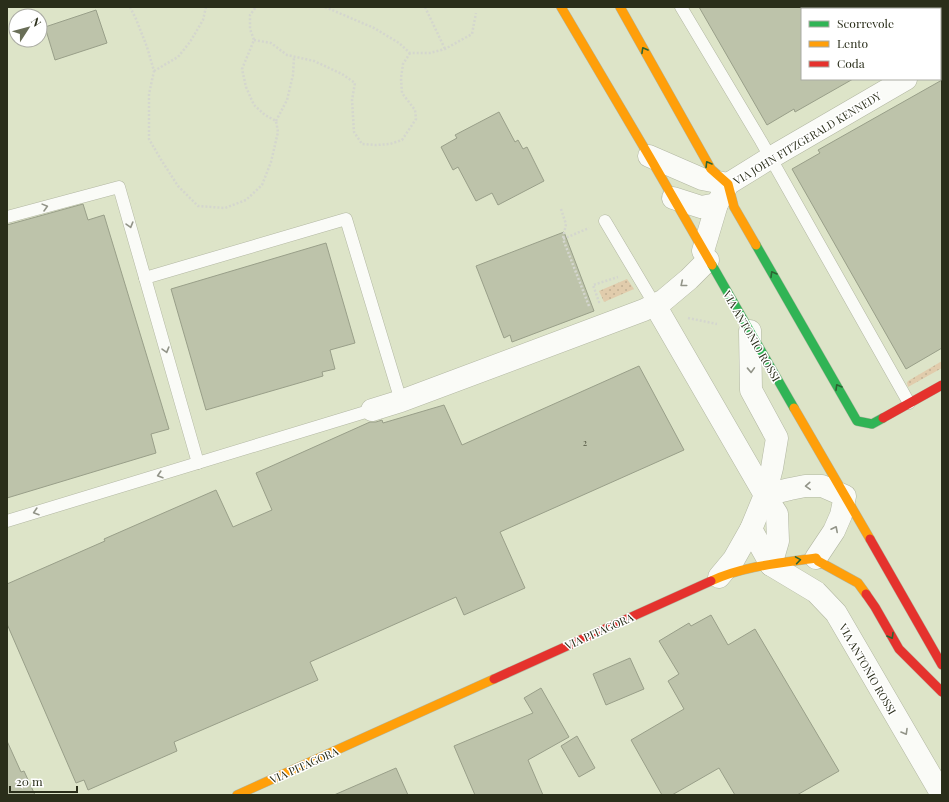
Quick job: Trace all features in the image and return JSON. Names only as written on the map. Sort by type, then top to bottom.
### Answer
[{"type":"street","name":"VIA ANTONIO ROSSI","points":[[561,7],[649,156],[942,665]]},
{"type":"street","points":[[620,7],[710,169],[728,184],[734,207],[857,421],[872,424],[942,385]]},
{"type":"street","name":"VIA JOHN FITZGERALD KENNEDY","points":[[706,255],[717,204],[728,184],[904,80]]},
{"type":"street","name":"VIA JOHN FITZGERALD KENNEDY","points":[[649,156],[702,178],[728,184]]},
{"type":"street","points":[[673,198],[701,207],[717,204]]},
{"type":"street","points":[[372,410],[401,401],[644,310],[664,300],[689,279],[706,255]]},
{"type":"street","points":[[655,304],[777,514],[778,541],[771,565]]},
{"type":"street","name":"VIA PITAGORA","points":[[236,795],[719,577],[734,558],[750,529],[765,495],[772,468],[777,438],[751,390],[750,331]]},
{"type":"street","points":[[719,577],[750,568],[816,558],[834,531],[841,515],[845,496],[822,486],[805,486],[765,495]]},
{"type":"street","points":[[750,529],[771,565]]},
{"type":"street","points":[[816,558],[818,561],[858,584],[875,607],[899,649],[942,692]]},
{"type":"street","name":"VIA ANTONIO ROSSI","points":[[771,565],[816,592],[836,613],[942,795]]},
{"type":"lane","points":[[682,7],[770,158],[909,404]]},
{"type":"lane","points":[[7,217],[119,187],[198,463]]},
{"type":"lane","points":[[145,278],[346,219],[401,401]]},
{"type":"lane","points":[[605,221],[655,304]]},
{"type":"lane","points":[[7,521],[372,410]]},
{"type":"path","points":[[130,7],[147,46],[154,71],[149,94],[149,139],[178,186],[198,206],[224,208],[246,200],[262,185],[271,162],[278,132],[276,121],[287,100],[294,75],[294,57]]},
{"type":"path","points":[[154,71],[178,57],[190,42],[203,20],[206,7]]},
{"type":"path","points":[[256,7],[250,15],[250,29],[254,40],[242,70],[246,87],[254,105],[265,115],[276,121]]},
{"type":"path","points":[[325,7],[374,28],[399,43],[410,53],[430,53],[445,49],[472,34],[476,13]]},
{"type":"path","points":[[425,7],[445,49]]},
{"type":"path","points":[[254,40],[271,42],[286,55],[314,61],[342,74],[355,83],[352,100],[354,132],[362,144],[390,144],[402,140],[416,119],[415,110],[402,93],[401,78],[403,64],[410,53]]},
{"type":"path","points":[[561,209],[566,224],[562,239],[590,308],[599,302],[593,285],[623,275],[634,268]]},
{"type":"path","points":[[562,239],[605,221]]},
{"type":"shaded area","points":[[627,279],[634,289],[604,302],[599,291]]},
{"type":"shaded area","points":[[942,361],[942,368],[908,387],[908,381]]},
{"type":"building","points":[[699,7],[802,7],[801,80],[851,80],[795,112],[794,109],[767,125]]},
{"type":"building","points":[[96,10],[107,43],[55,60],[48,37],[48,26]]},
{"type":"building","points":[[942,80],[942,348],[906,369],[792,169],[820,153],[818,150]]},
{"type":"building","points":[[499,112],[515,142],[518,140],[523,149],[527,147],[544,181],[498,205],[492,193],[476,201],[458,167],[453,170],[441,147],[457,138],[455,135]]},
{"type":"building","points":[[83,204],[88,220],[104,215],[169,429],[151,434],[156,453],[7,498],[7,225]]},
{"type":"building","points":[[564,232],[594,311],[512,342],[510,335],[504,338],[476,266]]},
{"type":"building","points":[[326,243],[355,343],[330,350],[335,369],[322,372],[323,376],[206,410],[171,289]]},
{"type":"building","points":[[639,366],[684,450],[500,532],[525,588],[464,615],[456,597],[310,662],[318,680],[174,742],[177,751],[88,790],[84,780],[76,783],[7,624],[7,584],[105,541],[104,539],[216,490],[233,527],[272,510],[256,473],[370,422],[382,420],[383,423],[444,405],[462,445]]},
{"type":"building","points":[[711,615],[728,645],[755,629],[839,771],[797,795],[735,795],[719,768],[672,795],[662,795],[631,740],[684,709],[668,681],[679,674],[659,641],[689,623],[691,626]]},
{"type":"building","points":[[630,658],[644,689],[606,705],[593,674]]},
{"type":"building","points":[[541,688],[569,737],[528,760],[543,795],[475,795],[454,746],[533,713],[524,698]]},
{"type":"building","points":[[577,736],[595,768],[579,777],[561,746]]},
{"type":"building","points":[[7,741],[21,772],[24,771],[35,795],[7,795]]},
{"type":"building","points":[[396,768],[408,795],[334,795]]},
{"type":"traffic: fast","points":[[756,245],[857,421],[872,424],[883,418]]},
{"type":"traffic: fast","points":[[712,265],[794,408]]},
{"type":"traffic: slow","points":[[561,7],[712,265]]},
{"type":"traffic: slow","points":[[620,7],[711,169],[728,184],[734,207],[756,245]]},
{"type":"traffic: slow","points":[[794,408],[870,539]]},
{"type":"traffic: slow","points":[[711,581],[749,568],[816,558],[818,561],[858,583],[866,594]]},
{"type":"traffic: slow","points":[[237,795],[494,679]]},
{"type":"traffic: jam","points":[[883,418],[942,385]]},
{"type":"traffic: jam","points":[[870,539],[942,665]]},
{"type":"traffic: jam","points":[[494,679],[711,581]]},
{"type":"traffic: jam","points":[[866,594],[899,649],[942,692]]}]
